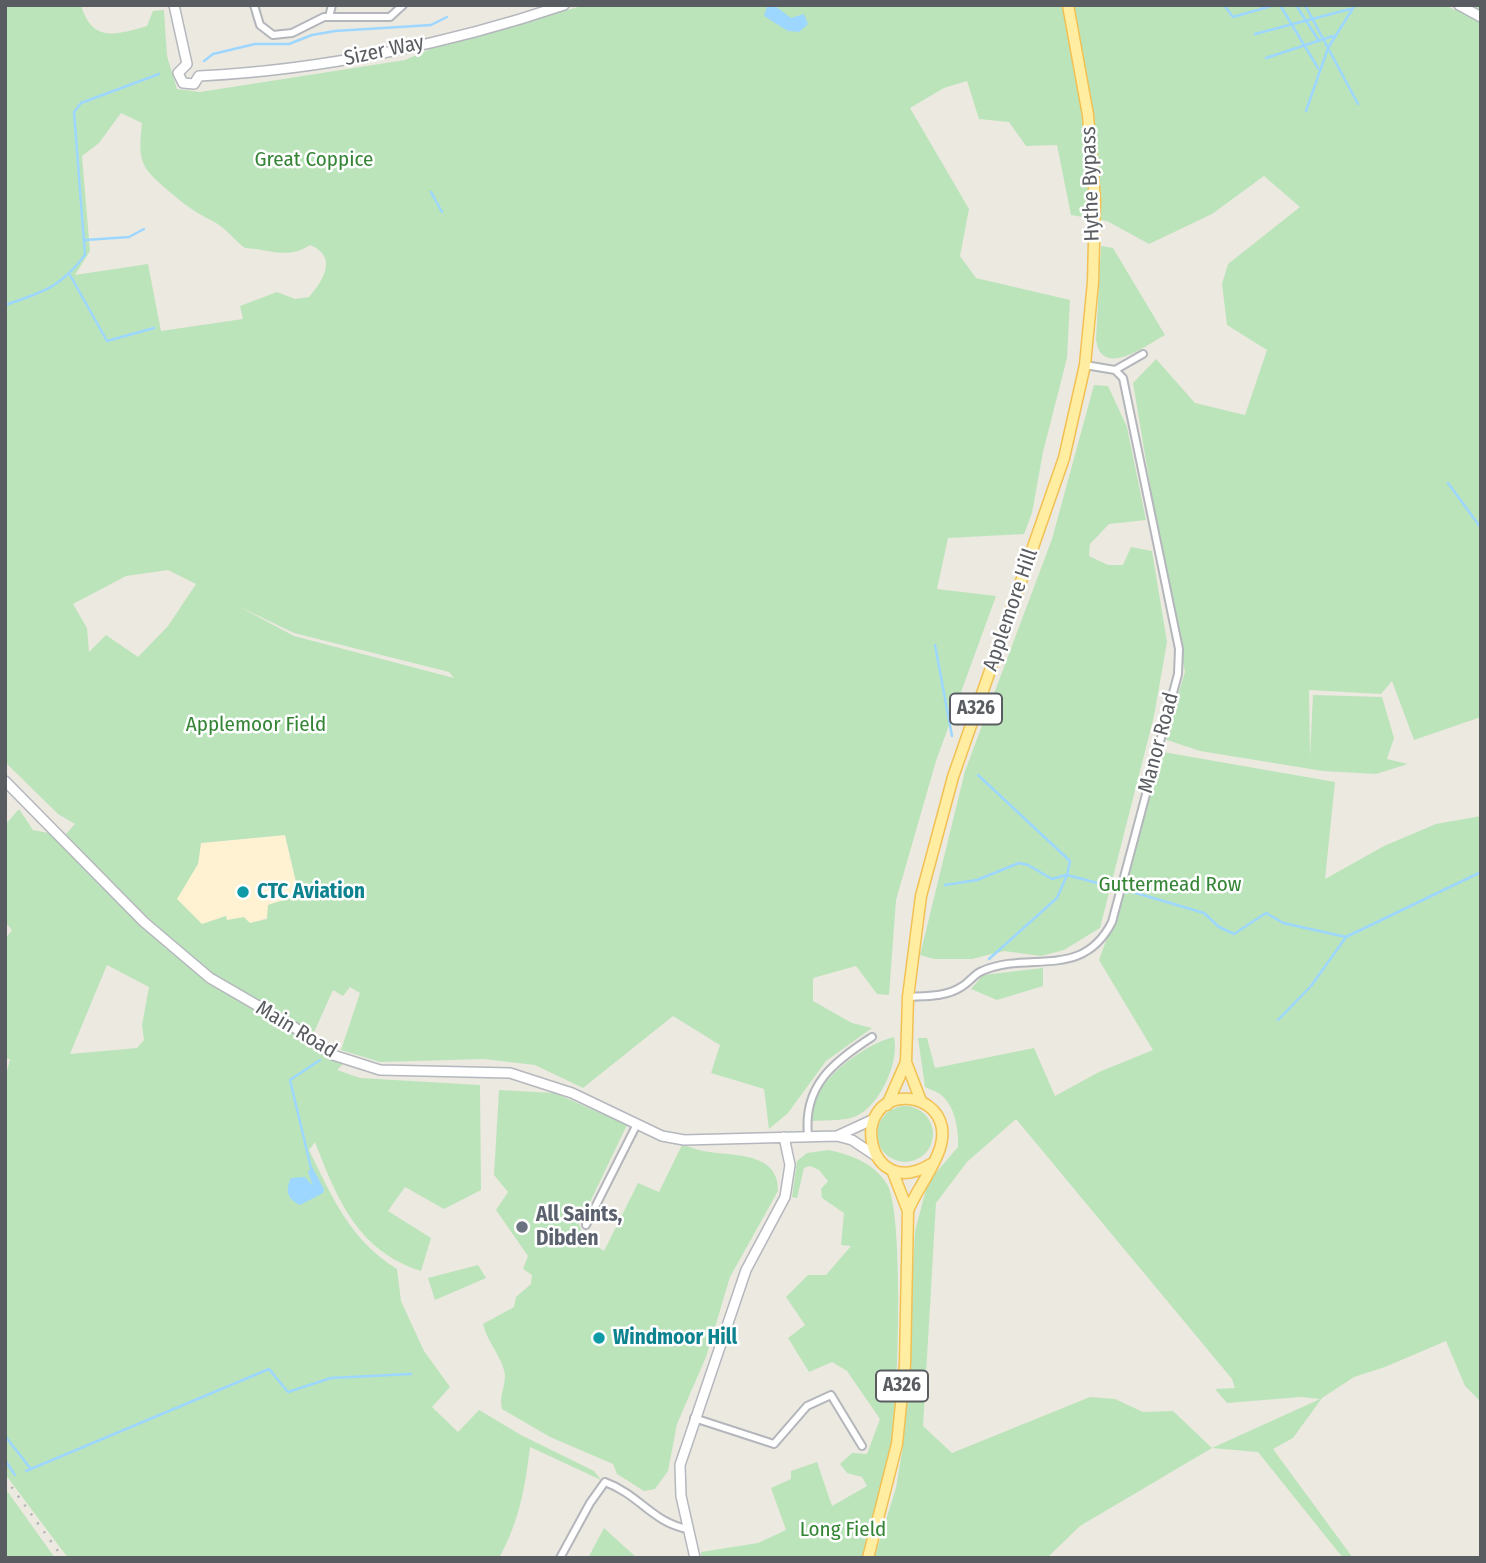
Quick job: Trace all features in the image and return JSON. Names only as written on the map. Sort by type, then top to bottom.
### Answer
[{"type":"main road","name":"Hythe Bypass","points":[[1068,5],[1088,115],[1094,200],[1093,282],[1085,365]]},
{"type":"main road","name":"Applemore Hill","points":[[887,1105],[906,1062],[908,997],[921,896],[953,777],[1064,458],[1085,365]]},
{"type":"main road","name":"Applemore Hill","points":[[906,1062],[921,1101]]},
{"type":"main road","points":[[909,1099],[921,1101],[940,1118],[944,1130],[939,1154],[931,1164],[912,1173],[892,1170],[876,1156],[870,1138],[874,1119],[887,1105],[909,1099]]},
{"type":"main road","name":"A326","points":[[908,1211],[931,1164]]},
{"type":"main road","name":"A326","points":[[868,1558],[897,1444],[905,1364],[908,1211],[892,1170]]},
{"type":"street","points":[[174,5],[187,64]]},
{"type":"street","points":[[254,5],[260,25],[273,35],[292,33],[307,23],[329,17],[390,17],[403,5]]},
{"type":"street","points":[[329,17],[331,5]]},
{"type":"street","name":"Sizer Way","points":[[199,76],[260,73],[370,56],[565,5]]},
{"type":"street","points":[[1460,5],[1481,17]]},
{"type":"street","points":[[187,64],[196,67],[199,76],[194,84],[183,83],[178,73],[187,64]]},
{"type":"street","points":[[1085,365],[1115,370],[1143,354]]},
{"type":"street","name":"Manor Road","points":[[908,997],[941,995],[960,988],[981,971],[995,967],[1072,958],[1103,940],[1112,922],[1178,674],[1179,649],[1123,378],[1115,370]]},
{"type":"street","name":"Main Road","points":[[5,781],[144,922],[210,978],[291,1025],[333,1055],[380,1070],[510,1073],[572,1093],[662,1136],[684,1140],[837,1136],[852,1140],[876,1156]]},
{"type":"street","points":[[808,1136],[806,1118],[811,1096],[836,1064],[872,1037]]},
{"type":"street","name":"Main Road","points":[[837,1136],[874,1119]]},
{"type":"street","points":[[586,1225],[637,1124]]},
{"type":"street","points":[[695,1558],[678,1478],[694,1418],[753,1251],[785,1197],[790,1176],[784,1137]]},
{"type":"street","points":[[694,1418],[774,1444],[807,1406],[831,1395],[862,1446]]},
{"type":"street","points":[[560,1558],[590,1503],[605,1482],[626,1490],[669,1525],[688,1529]]},
{"type":"shaded area","points":[[285,835],[300,895],[268,905],[267,918],[250,923],[227,920],[225,916],[202,925],[176,899],[198,864],[201,843]]},
{"type":"green space","points":[[5,5],[81,5],[92,26],[106,33],[125,32],[147,26],[153,11],[164,10],[167,56],[177,89],[200,92],[405,60],[444,43],[586,5],[1445,5],[1455,10],[1458,5],[1481,5],[1481,717],[1414,740],[1392,681],[1381,694],[1309,690],[1310,757],[1313,695],[1382,697],[1394,738],[1387,759],[1408,764],[1376,774],[1323,771],[1200,751],[1164,739],[1185,672],[1171,610],[1133,383],[1156,359],[1195,403],[1245,415],[1267,350],[1227,325],[1222,284],[1228,264],[1300,207],[1264,176],[1212,214],[1149,244],[1107,221],[1071,215],[1057,145],[1026,146],[1009,122],[979,119],[967,81],[944,88],[910,108],[969,209],[960,256],[976,278],[1070,300],[1067,358],[1043,452],[1032,513],[1024,534],[948,538],[937,589],[996,596],[936,761],[896,900],[889,995],[877,994],[856,966],[813,978],[813,1001],[852,1023],[872,1028],[826,1061],[788,1113],[769,1129],[764,1089],[711,1073],[720,1045],[673,1016],[583,1088],[535,1065],[484,1059],[380,1062],[341,1050],[360,993],[350,987],[343,996],[333,990],[311,1039],[248,1002],[343,1064],[337,1070],[360,1078],[480,1085],[481,1190],[444,1209],[405,1187],[388,1211],[431,1238],[421,1271],[399,1262],[366,1236],[342,1203],[315,1142],[309,1150],[344,1217],[367,1245],[397,1269],[401,1301],[424,1351],[450,1387],[432,1407],[458,1432],[479,1410],[521,1435],[594,1471],[601,1480],[530,1447],[520,1504],[512,1531],[499,1558],[68,1558],[5,1474],[5,1079],[10,1059],[5,1059],[5,939],[12,930],[5,922],[5,825],[19,809],[33,830],[64,836],[75,824],[58,814],[5,762]],"holes":[[[121,113],[142,123],[141,157],[148,171],[161,184],[188,206],[220,226],[245,248],[286,253],[310,245],[319,250],[326,262],[326,269],[319,283],[309,297],[295,299],[277,292],[240,306],[243,319],[161,331],[148,264],[75,275],[90,251],[82,156],[99,143]],[[168,570],[196,584],[168,626],[138,657],[106,635],[89,652],[87,628],[73,604],[126,576]],[[238,606],[294,633],[449,672],[454,678],[294,636]],[[285,835],[299,895],[268,905],[267,919],[250,923],[244,917],[227,920],[226,916],[202,924],[177,899],[198,864],[201,843]],[[80,852],[191,959],[126,904]],[[107,965],[149,987],[142,1025],[144,1040],[137,1048],[70,1054]]]},
{"type":"green space","points":[[1101,246],[1113,248],[1165,335],[1136,352],[1115,358],[1106,357],[1100,351],[1096,340]]},
{"type":"green space","points":[[1094,385],[1108,386],[1127,427],[1146,520],[1109,524],[1090,544],[1089,556],[1108,565],[1123,565],[1131,547],[1152,551],[1167,642],[1154,716],[1100,928],[1064,950],[1041,956],[1004,951],[972,959],[934,959],[920,955],[965,771],[1052,539]]},
{"type":"green space","name":"Guttermead Row","points":[[1163,752],[1335,782],[1325,879],[1384,846],[1436,824],[1481,816],[1481,1402],[1465,1386],[1446,1341],[1354,1377],[1322,1398],[1293,1438],[1273,1449],[1353,1558],[1343,1558],[1258,1452],[1212,1448],[1080,1526],[1047,1558],[874,1558],[896,1488],[903,1445],[915,1231],[928,1182],[958,1147],[953,1111],[940,1094],[925,1087],[918,1038],[927,1038],[935,1068],[1034,1048],[1055,1096],[1099,1072],[1153,1050],[1099,960],[1119,905]],"holes":[[[1016,1119],[1232,1379],[1235,1388],[1215,1389],[1227,1403],[1301,1397],[1320,1399],[1212,1448],[1173,1411],[1143,1412],[1115,1399],[1090,1397],[952,1453],[923,1426],[936,1203],[967,1162]]]},
{"type":"green space","points":[[1043,968],[1043,986],[997,1000],[971,989],[983,975]]},
{"type":"green space","points":[[894,1037],[894,1060],[890,1072],[885,1085],[870,1106],[851,1118],[812,1121],[815,1099],[828,1079],[860,1052]]},
{"type":"green space","points":[[499,1090],[555,1093],[627,1125],[579,1225],[585,1238],[604,1251],[638,1183],[659,1192],[682,1145],[754,1159],[772,1169],[776,1179],[778,1191],[730,1277],[706,1357],[677,1424],[668,1471],[655,1489],[644,1491],[617,1474],[613,1464],[550,1437],[502,1409],[504,1370],[483,1324],[514,1307],[516,1297],[531,1284],[532,1275],[523,1269],[528,1256],[496,1210],[508,1192],[494,1175]]},
{"type":"green space","points":[[905,1106],[916,1108],[925,1114],[931,1123],[931,1145],[925,1154],[916,1160],[905,1162],[894,1160],[885,1154],[879,1145],[877,1134],[879,1123],[885,1114],[894,1108]]},
{"type":"green space","name":"Long Field","points":[[829,1150],[861,1161],[882,1177],[893,1203],[896,1234],[898,1318],[892,1438],[889,1460],[863,1558],[701,1558],[701,1552],[758,1543],[786,1530],[771,1488],[791,1479],[791,1471],[817,1462],[832,1506],[867,1486],[862,1477],[847,1473],[840,1464],[852,1453],[867,1454],[880,1419],[847,1371],[832,1362],[809,1372],[788,1338],[805,1325],[786,1297],[808,1275],[826,1275],[851,1246],[841,1245],[844,1213],[822,1198],[821,1189],[828,1181],[819,1170],[810,1166],[804,1168],[797,1198],[792,1197],[797,1161],[807,1153]]},
{"type":"green space","points":[[478,1265],[486,1278],[435,1300],[428,1278]]},
{"type":"green space","points":[[5,1488],[55,1558],[5,1558]]},
{"type":"green space","points":[[604,1528],[637,1558],[588,1558]]},
{"type":"water","points":[[774,5],[791,18],[804,14],[808,24],[799,32],[788,31],[764,16],[767,6]]},
{"type":"water","points":[[312,1167],[324,1189],[323,1193],[300,1205],[290,1197],[289,1182],[291,1178],[305,1177],[313,1186],[308,1172]]},
{"type":"waterway","points":[[1224,5],[1233,17],[1275,5]]},
{"type":"waterway","points":[[1280,5],[1318,68]]},
{"type":"waterway","points":[[1296,5],[1319,41]]},
{"type":"waterway","points":[[1305,5],[1358,104]]},
{"type":"waterway","points":[[1306,111],[1328,48],[1355,5]]},
{"type":"waterway","points":[[1255,34],[1350,9]]},
{"type":"waterway","points":[[204,61],[213,54],[255,44],[289,44],[312,35],[335,31],[431,25],[447,17]]},
{"type":"waterway","points":[[1266,58],[1333,36]]},
{"type":"waterway","points":[[5,305],[50,288],[67,275],[85,255],[74,112],[81,103],[159,74]]},
{"type":"waterway","points":[[431,192],[442,212]]},
{"type":"waterway","points":[[85,240],[129,237],[144,229]]},
{"type":"waterway","points":[[70,275],[107,341],[154,328]]},
{"type":"waterway","points":[[1448,483],[1481,528]]},
{"type":"waterway","points":[[935,645],[952,736]]},
{"type":"waterway","points":[[978,775],[1070,861],[1067,875],[1113,887]]},
{"type":"waterway","points":[[945,885],[977,880],[1019,863],[1028,865],[1052,879],[1066,875]]},
{"type":"waterway","points":[[1126,890],[1204,913],[1219,927],[1234,934],[1266,913],[1283,923],[1346,937],[1481,872]]},
{"type":"waterway","points":[[989,959],[1057,898],[1067,875]]},
{"type":"waterway","points":[[1278,1020],[1311,986],[1346,937]]},
{"type":"waterway","points":[[311,1168],[290,1080],[320,1060]]},
{"type":"waterway","points":[[26,1471],[269,1369],[288,1392],[331,1378],[411,1374]]},
{"type":"waterway","points":[[5,1436],[31,1469]]},
{"type":"waterway","points":[[5,1460],[15,1475]]},
{"type":"railway","points":[[5,1478],[63,1558]]},
{"type":"place","name":"CTC Aviation","points":[[243,892]]},
{"type":"place","name":"All Saints, Dibden","points":[[522,1227]]},
{"type":"place","name":"Windmoor Hill","points":[[599,1338]]},
{"type":"park label","name":"Great Coppice","points":[[314,160]]},
{"type":"park label","name":"Applemoor Field","points":[[256,725]]}]
